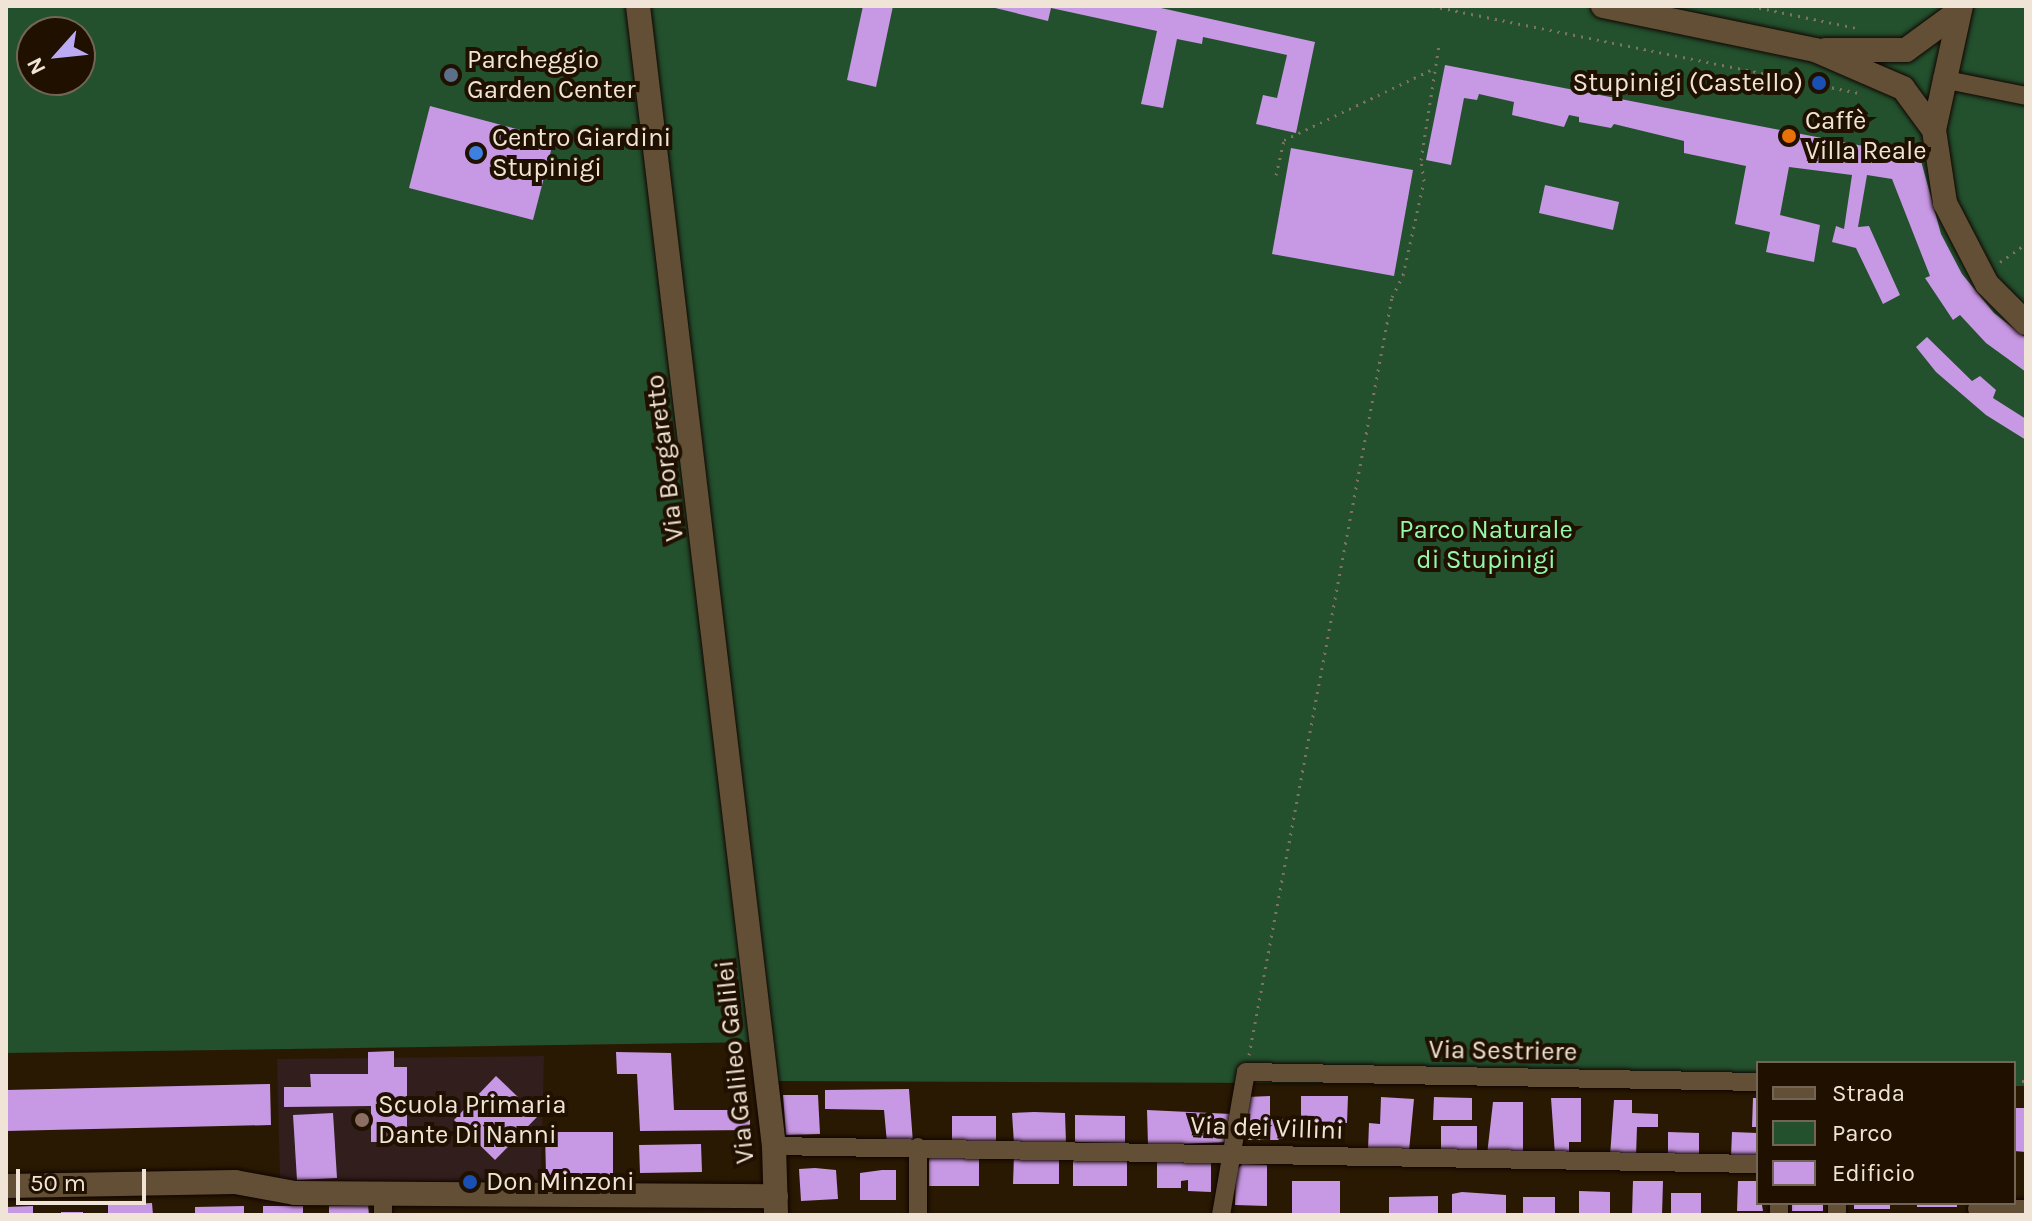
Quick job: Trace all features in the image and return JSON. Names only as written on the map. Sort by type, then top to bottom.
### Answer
[{"type":"street","name":"Via Borgaretto","points":[[638,6],[747,904]]},
{"type":"street","points":[[1603,6],[1815,50],[1903,88],[1934,130]]},
{"type":"street","points":[[1815,50],[1906,50],[1959,9]]},
{"type":"street","points":[[1959,9],[1942,79],[1934,130],[1945,203],[1963,245],[1987,284],[2026,323]]},
{"type":"street","points":[[1942,79],[2026,96]]},
{"type":"street","name":"Via Galileo Galilei","points":[[747,904],[774,1146],[776,1205]]},
{"type":"street","points":[[1221,1215],[1246,1072]]},
{"type":"street","name":"Via Sestriere","points":[[1246,1072],[1756,1082]]},
{"type":"street","name":"Via dei Villini","points":[[774,1146],[1233,1151],[1290,1157],[1756,1164]]},
{"type":"street","points":[[918,1147],[918,1215]]},
{"type":"street","points":[[6,1186],[235,1182],[383,1204],[776,1205]]},
{"type":"street","points":[[1977,1209],[2026,1209]]},
{"type":"lane","points":[[579,134],[654,135]]},
{"type":"path","points":[[1432,6],[1867,95]]},
{"type":"path","points":[[1751,6],[1861,29]]},
{"type":"path","points":[[1246,1072],[1390,319],[1424,181],[1421,160],[1439,45]]},
{"type":"path","points":[[1276,175],[1284,140],[1435,68]]},
{"type":"path","points":[[1990,269],[2026,244]]},
{"type":"shaded area","name":"Scuola Primaria Dante Di Nanni","points":[[544,1056],[541,1181],[280,1181],[277,1059]]},
{"type":"green space","name":"Parco Naturale di Stupinigi","points":[[6,6],[2026,6],[2026,1086],[2016,1086],[2016,1061],[1756,1061],[1756,1085],[775,1081],[770,1042],[6,1053]]},
{"type":"building","points":[[863,6],[893,6],[876,87],[847,80]]},
{"type":"building","points":[[987,6],[1152,6],[1315,42],[1296,133],[1256,124],[1263,95],[1277,98],[1287,55],[1203,37],[1202,44],[1177,39],[1163,108],[1141,104],[1157,31],[1051,8],[1048,21]]},
{"type":"building","points":[[1445,65],[1920,157],[1941,234],[1962,274],[1994,313],[2026,338],[2026,372],[1986,343],[1960,315],[1953,320],[1925,278],[1930,276],[1892,179],[1867,175],[1858,227],[1869,226],[1900,295],[1883,304],[1856,248],[1832,242],[1836,226],[1844,229],[1852,175],[1789,167],[1780,215],[1820,225],[1814,262],[1766,252],[1770,232],[1735,224],[1746,166],[1684,153],[1684,141],[1614,124],[1611,128],[1579,122],[1579,117],[1569,115],[1564,127],[1512,115],[1514,102],[1479,94],[1477,100],[1464,98],[1451,165],[1426,160]]},
{"type":"building","points":[[430,106],[554,139],[533,220],[409,188]]},
{"type":"building","points":[[1291,148],[1413,170],[1394,276],[1272,254]]},
{"type":"building","points":[[1545,185],[1619,202],[1613,230],[1539,213]]},
{"type":"building","points":[[1927,337],[1972,381],[1980,376],[1996,390],[1993,398],[2026,419],[2026,440],[1986,415],[1936,372],[1916,347]]},
{"type":"building","points":[[394,1051],[394,1067],[407,1067],[407,1142],[371,1142],[371,1106],[284,1107],[284,1087],[311,1087],[310,1074],[368,1074],[368,1052]]},
{"type":"building","points":[[616,1052],[671,1053],[674,1110],[750,1110],[750,1130],[640,1131],[637,1074],[617,1074]]},
{"type":"building","points":[[496,1076],[538,1116],[495,1160],[454,1120]]},
{"type":"building","points":[[270,1084],[271,1125],[6,1131],[6,1090]]},
{"type":"building","points":[[909,1089],[913,1143],[887,1143],[884,1110],[825,1109],[825,1090]]},
{"type":"building","points":[[783,1095],[818,1095],[820,1134],[786,1135]]},
{"type":"building","points":[[1270,1096],[1270,1119],[1283,1119],[1283,1140],[1248,1140],[1247,1097]]},
{"type":"building","points":[[1301,1096],[1348,1096],[1347,1123],[1334,1122],[1334,1139],[1312,1139],[1313,1122],[1301,1122]]},
{"type":"building","points":[[1381,1097],[1414,1099],[1409,1151],[1368,1150],[1369,1123],[1380,1124]]},
{"type":"building","points":[[1434,1097],[1472,1098],[1472,1120],[1433,1120]]},
{"type":"building","points":[[1551,1098],[1581,1098],[1581,1142],[1569,1142],[1569,1155],[1555,1155]]},
{"type":"building","points":[[1753,1098],[1756,1098],[1756,1127],[1752,1127]]},
{"type":"building","points":[[1614,1100],[1632,1100],[1632,1113],[1658,1114],[1658,1127],[1637,1127],[1636,1156],[1610,1156]]},
{"type":"building","points":[[1493,1102],[1523,1102],[1523,1156],[1487,1155]]},
{"type":"building","points":[[2016,1108],[2026,1108],[2026,1152],[2016,1151]]},
{"type":"building","points":[[1147,1110],[1231,1114],[1231,1142],[1148,1145]]},
{"type":"building","points":[[333,1113],[337,1178],[297,1180],[293,1115]]},
{"type":"building","points":[[1012,1113],[1065,1113],[1066,1143],[1014,1144]]},
{"type":"building","points":[[1075,1115],[1125,1116],[1125,1143],[1075,1142]]},
{"type":"building","points":[[952,1116],[996,1116],[996,1143],[952,1142]]},
{"type":"building","points":[[1441,1126],[1477,1126],[1477,1153],[1441,1153]]},
{"type":"building","points":[[545,1132],[613,1132],[613,1175],[546,1175]]},
{"type":"building","points":[[1668,1132],[1699,1133],[1699,1158],[1668,1157]]},
{"type":"building","points":[[1732,1132],[1756,1133],[1756,1157],[1731,1157]]},
{"type":"building","points":[[701,1144],[702,1172],[640,1173],[639,1145]]},
{"type":"building","points":[[1014,1155],[1059,1155],[1059,1184],[1013,1184]]},
{"type":"building","points":[[1157,1155],[1211,1155],[1211,1192],[1188,1191],[1188,1180],[1181,1181],[1181,1188],[1157,1188]]},
{"type":"building","points":[[1073,1156],[1127,1156],[1127,1186],[1073,1186]]},
{"type":"building","points":[[929,1157],[979,1157],[979,1186],[929,1186]]},
{"type":"building","points":[[1242,1164],[1267,1165],[1267,1206],[1235,1205],[1236,1171]]},
{"type":"building","points":[[799,1169],[836,1170],[838,1199],[801,1201]]},
{"type":"building","points":[[896,1170],[896,1200],[860,1200],[860,1173]]},
{"type":"building","points":[[1292,1181],[1340,1181],[1340,1215],[1292,1215]]},
{"type":"building","points":[[1633,1181],[1663,1181],[1662,1215],[1632,1215]]},
{"type":"building","points":[[1738,1181],[1756,1181],[1756,1205],[1762,1205],[1763,1211],[1737,1211]]},
{"type":"building","points":[[1579,1191],[1610,1192],[1610,1215],[1579,1215]]},
{"type":"building","points":[[1671,1193],[1701,1193],[1701,1215],[1671,1215]]},
{"type":"building","points":[[1452,1194],[1506,1195],[1506,1215],[1452,1215]]},
{"type":"building","points":[[1438,1196],[1438,1215],[1389,1215],[1389,1197]]},
{"type":"building","points":[[1523,1197],[1555,1197],[1555,1215],[1523,1215]]},
{"type":"building","points":[[152,1203],[153,1215],[108,1215],[108,1205]]},
{"type":"building","points":[[368,1205],[369,1215],[329,1215],[329,1206]]},
{"type":"building","points":[[1792,1205],[1823,1205],[1823,1211],[1792,1211]]},
{"type":"building","points":[[1854,1205],[1890,1205],[1890,1209],[1854,1209]]},
{"type":"building","points":[[1917,1205],[1957,1205],[1957,1207]]},
{"type":"building","points":[[33,1206],[33,1215],[6,1215],[6,1207]]},
{"type":"building","points":[[244,1206],[244,1215],[195,1215],[195,1207]]},
{"type":"building","points":[[263,1206],[303,1206],[303,1215],[263,1215]]},
{"type":"building","points":[[61,1212],[83,1212],[83,1215],[61,1215]]},
{"type":"place","name":"Parcheggio Garden Center","points":[[451,75]]},
{"type":"place","name":"Stupinigi (Castello)","points":[[1819,83]]},
{"type":"place","name":"Caffè Villa Reale","points":[[1789,136]]},
{"type":"place","name":"Centro Giardini Stupinigi","points":[[476,153]]},
{"type":"place","name":"Scuola Primaria Dante Di Nanni","points":[[362,1120]]},
{"type":"place","name":"Don Minzoni","points":[[470,1182]]}]
